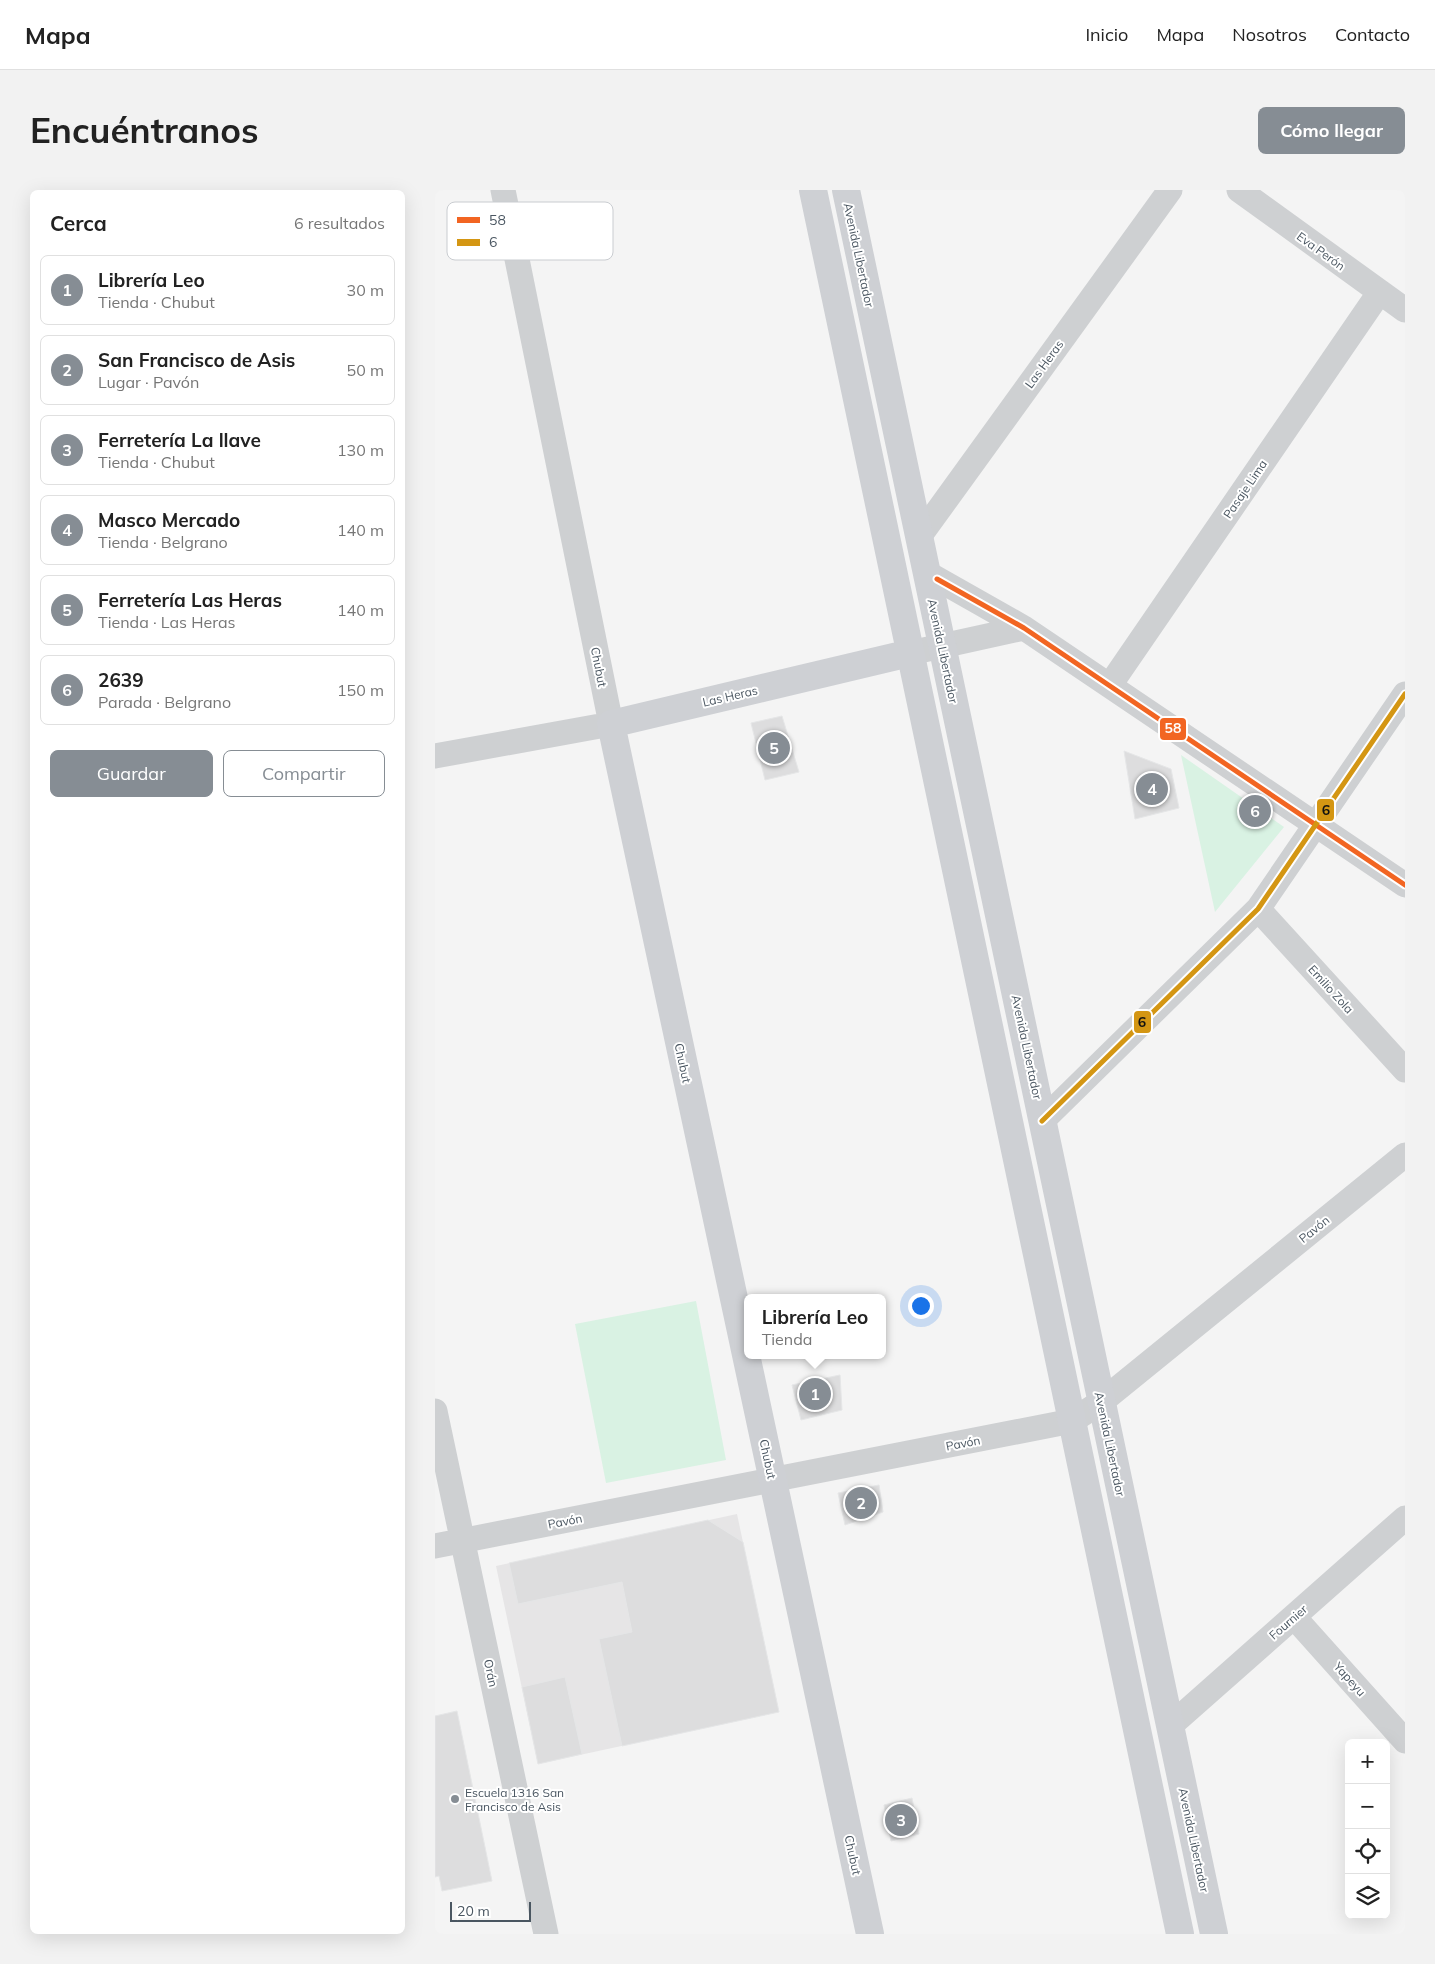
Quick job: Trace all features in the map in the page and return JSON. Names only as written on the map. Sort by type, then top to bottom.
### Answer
[{"type":"main road","points":[[813,190],[1180,1934]]},
{"type":"main road","name":"Avenida Libertador","points":[[846,190],[1214,1934]]},
{"type":"main road","name":"Las Heras","points":[[611,724],[910,653]]},
{"type":"main road","name":"Chubut","points":[[611,724],[744,1345]]},
{"type":"main road","name":"Chubut","points":[[747,1359],[870,1934]]},
{"type":"street","name":"Las Heras","points":[[919,537],[1170,190]]},
{"type":"street","name":"Eva Perón","points":[[1239,190],[1405,310]]},
{"type":"street","name":"Chubut","points":[[517,260],[611,724]]},
{"type":"street","name":"Pasaje Lima","points":[[1110,685],[1379,293]]},
{"type":"street","points":[[927,573],[1024,628],[1405,885]]},
{"type":"street","name":"Las Heras","points":[[910,653],[1024,628]]},
{"type":"street","points":[[1042,1121],[1258,909],[1405,694]]},
{"type":"street","name":"Las Heras","points":[[435,756],[611,724]]},
{"type":"street","name":"Emilio Zola","points":[[1258,909],[1405,1070]]},
{"type":"street","name":"Pavón","points":[[435,1546],[773,1481],[1072,1420],[1101,1402],[1405,1155]]},
{"type":"street","name":"Orán","points":[[435,1412],[546,1934]]},
{"type":"street","name":"Fournier","points":[[1170,1726],[1405,1518]]},
{"type":"street","name":"Yapeyu","points":[[1294,1617],[1405,1741]]},
{"type":"shaded area","points":[[737,1514],[779,1712],[538,1764],[496,1566]]},
{"type":"green space","points":[[1181,755],[1284,827],[1215,912]]},
{"type":"green space","points":[[696,1301],[726,1460],[606,1483],[575,1324]]},
{"type":"building","points":[[782,716],[799,772],[765,780],[751,723]]},
{"type":"building","points":[[1124,751],[1171,769],[1179,808],[1135,819]]},
{"type":"building","points":[[840,1375],[842,1410],[801,1420],[792,1385]]},
{"type":"building","points":[[879,1485],[883,1512],[845,1525],[838,1493]]},
{"type":"building","points":[[708,1520],[743,1542],[779,1712],[622,1746],[599,1639],[632,1632],[622,1582],[518,1604],[509,1563]]},
{"type":"building","points":[[565,1677],[582,1754],[538,1764],[522,1687]]},
{"type":"building","name":"Escuela 1316 San Francisco de Asis","points":[[457,1711],[492,1881],[442,1891],[439,1876],[435,1877],[435,1716]]},
{"type":"building","points":[[912,1798],[919,1834],[891,1841],[884,1805]]},
{"type":"transit line","name":"58","points":[[937,579],[1024,628],[1405,885]]},
{"type":"transit line","name":"6","points":[[1042,1121],[1258,909],[1405,694]]},
{"type":"place","name":"Ferretería Las Heras","points":[[774,748]]},
{"type":"place","name":"Masco Mercado","points":[[1152,789]]},
{"type":"place","name":"2639","points":[[1255,811]]},
{"type":"place","name":"Librería Leo","points":[[815,1394]]},
{"type":"place","name":"San Francisco de Asis","points":[[861,1503]]},
{"type":"place","name":"Escuela 1316 San Francisco de Asis","points":[[455,1799]]},
{"type":"place","name":"Ferretería La llave","points":[[901,1820]]}]
